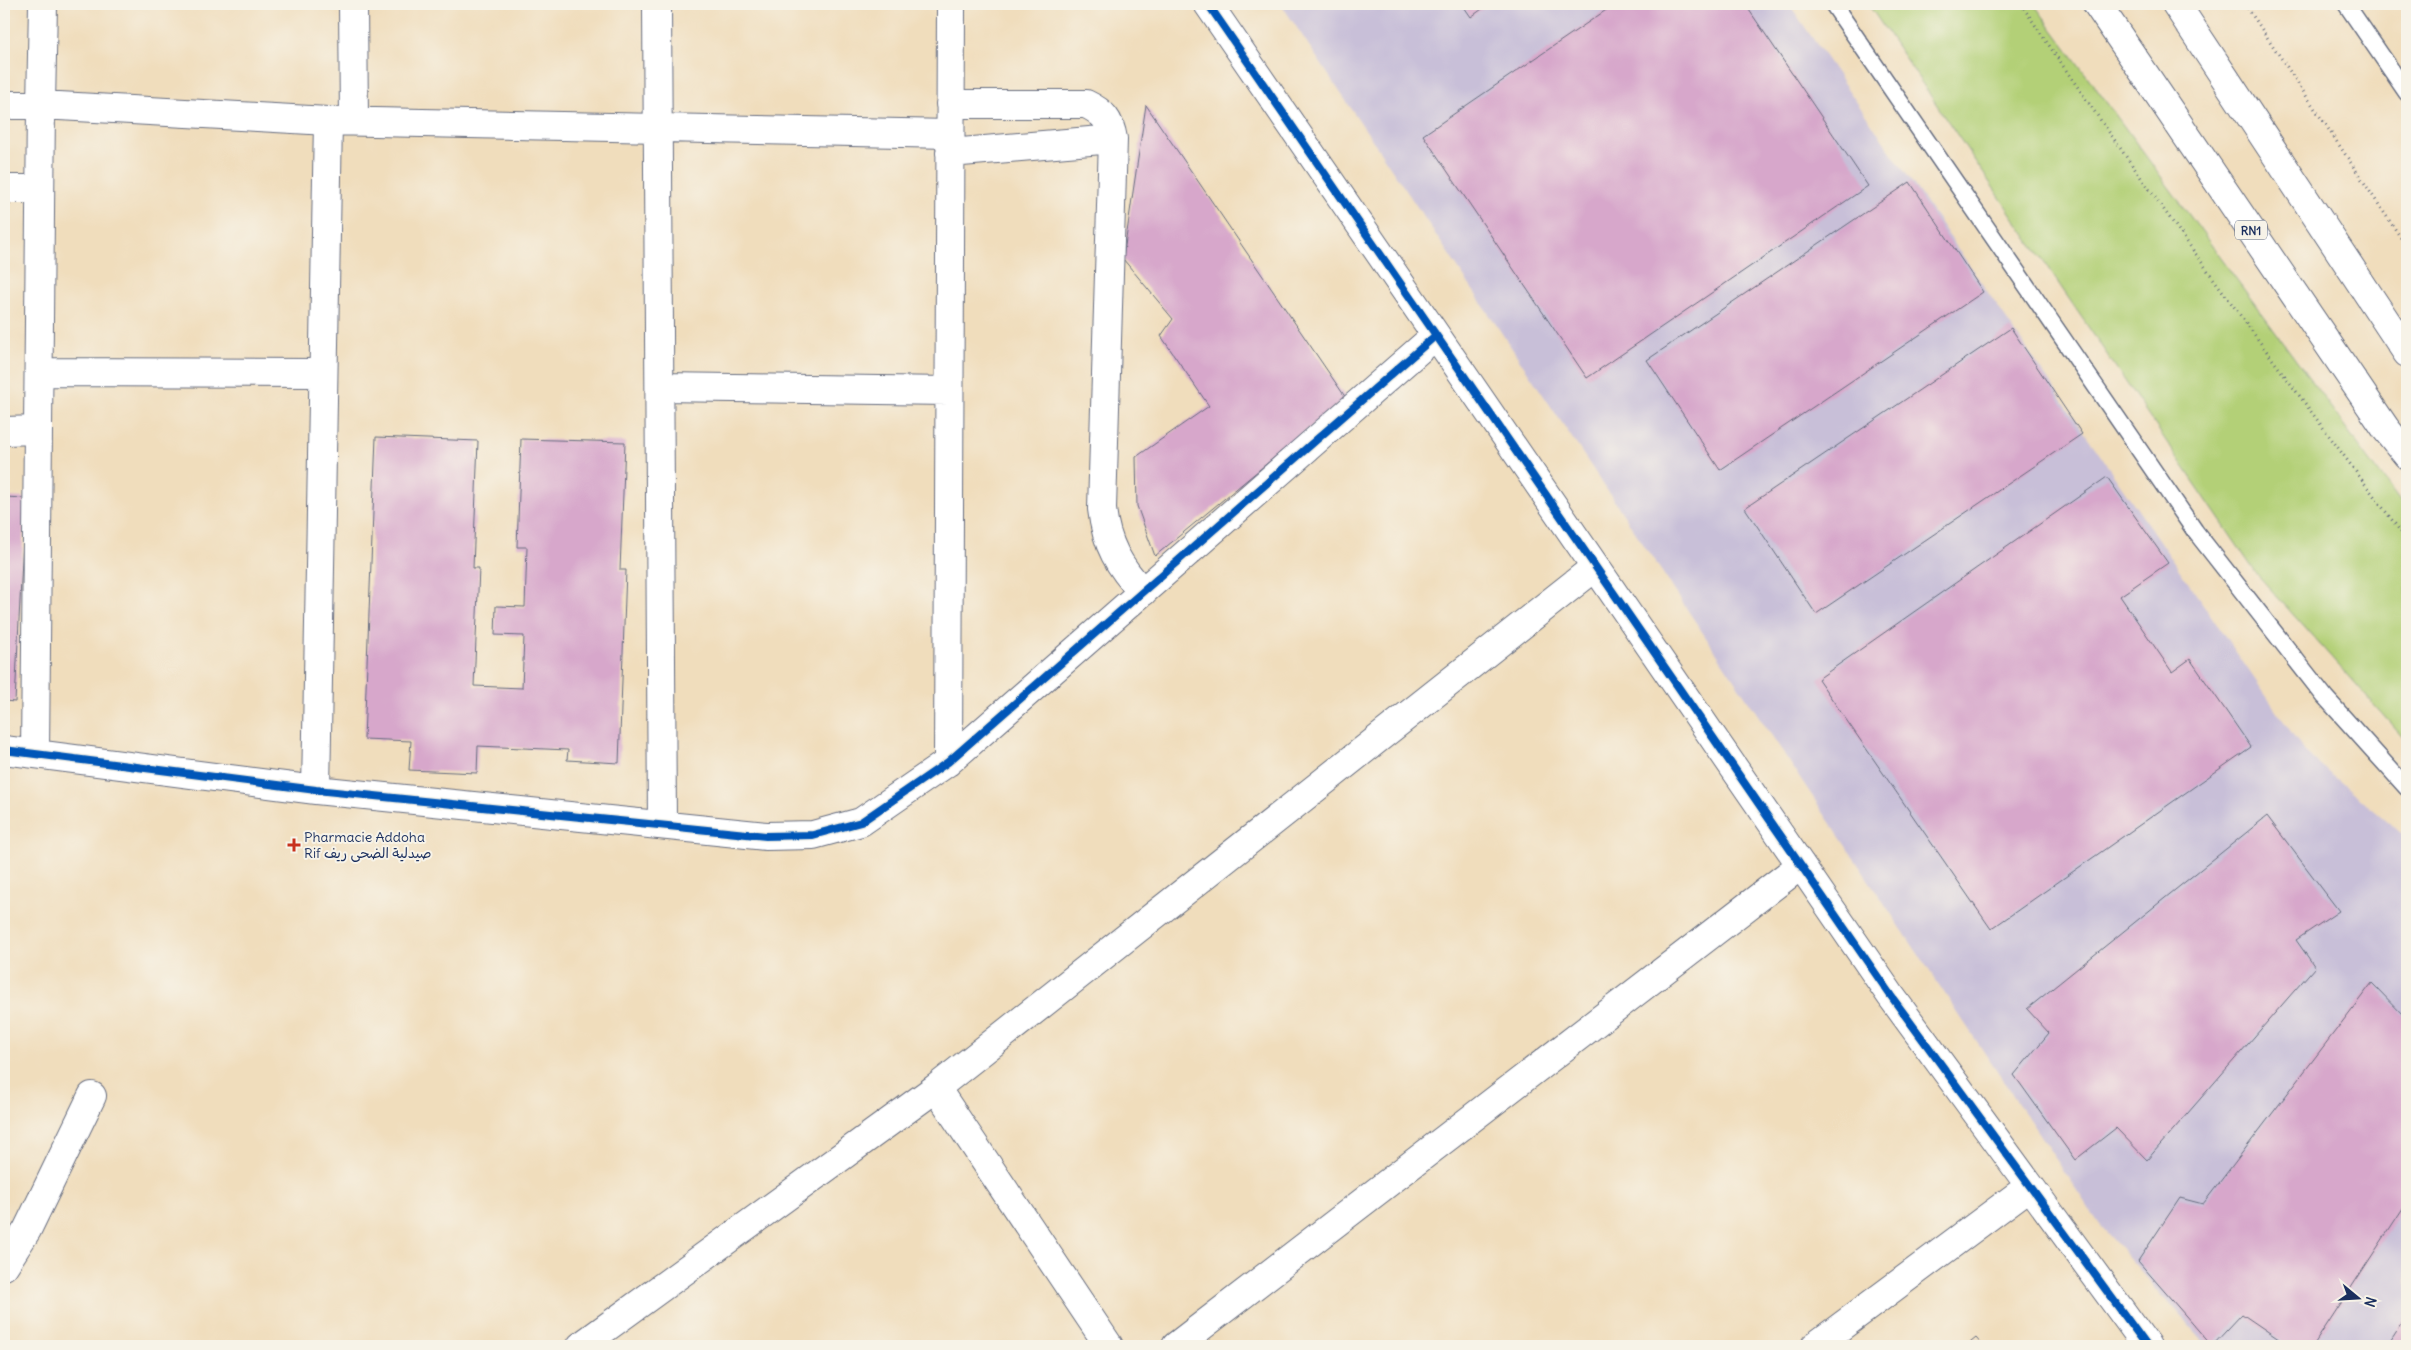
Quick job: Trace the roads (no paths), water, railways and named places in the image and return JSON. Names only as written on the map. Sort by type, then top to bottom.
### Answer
[{"type":"main road","points":[[35,754],[43,4]]},
{"type":"main road","points":[[316,790],[323,373],[341,121],[353,4]]},
{"type":"main road","points":[[657,4],[662,826]]},
{"type":"main road","points":[[948,762],[951,4]]},
{"type":"main road","points":[[1208,4],[1594,568],[1891,996],[2146,1346]]},
{"type":"main road","name":"RN1","points":[[2097,4],[2381,420],[2407,454]]},
{"type":"main road","points":[[2176,4],[2407,353]]},
{"type":"main road","points":[[950,104],[1086,104],[1097,109],[1106,117],[1111,127],[1102,509],[1108,542],[1115,557],[1127,576],[1143,592]]},
{"type":"main road","points":[[4,105],[341,121],[658,128],[950,144],[1112,139]]},
{"type":"main road","points":[[4,189],[40,189]]},
{"type":"main road","points":[[4,750],[316,790],[766,836],[813,835],[861,822],[948,762],[1435,336]]},
{"type":"main road","points":[[39,372],[323,373]]},
{"type":"main road","points":[[660,387],[949,391]]},
{"type":"main road","points":[[4,431],[38,430]]},
{"type":"main road","points":[[581,1346],[936,1088],[1594,568]]},
{"type":"main road","points":[[1176,1346],[1801,865]]},
{"type":"main road","points":[[936,1088],[1109,1346]]},
{"type":"main road","points":[[4,1266],[27,1230],[92,1096]]},
{"type":"main road","points":[[1815,1346],[2030,1186]]},
{"type":"lane","points":[[1833,4],[2195,531],[2325,697],[2407,788]]},
{"type":"lane","points":[[2346,4],[2407,93]]},
{"type":"place","name":"Pharmacie Addoha Rif صيدلية الضحى ريف","points":[[294,845]]}]
